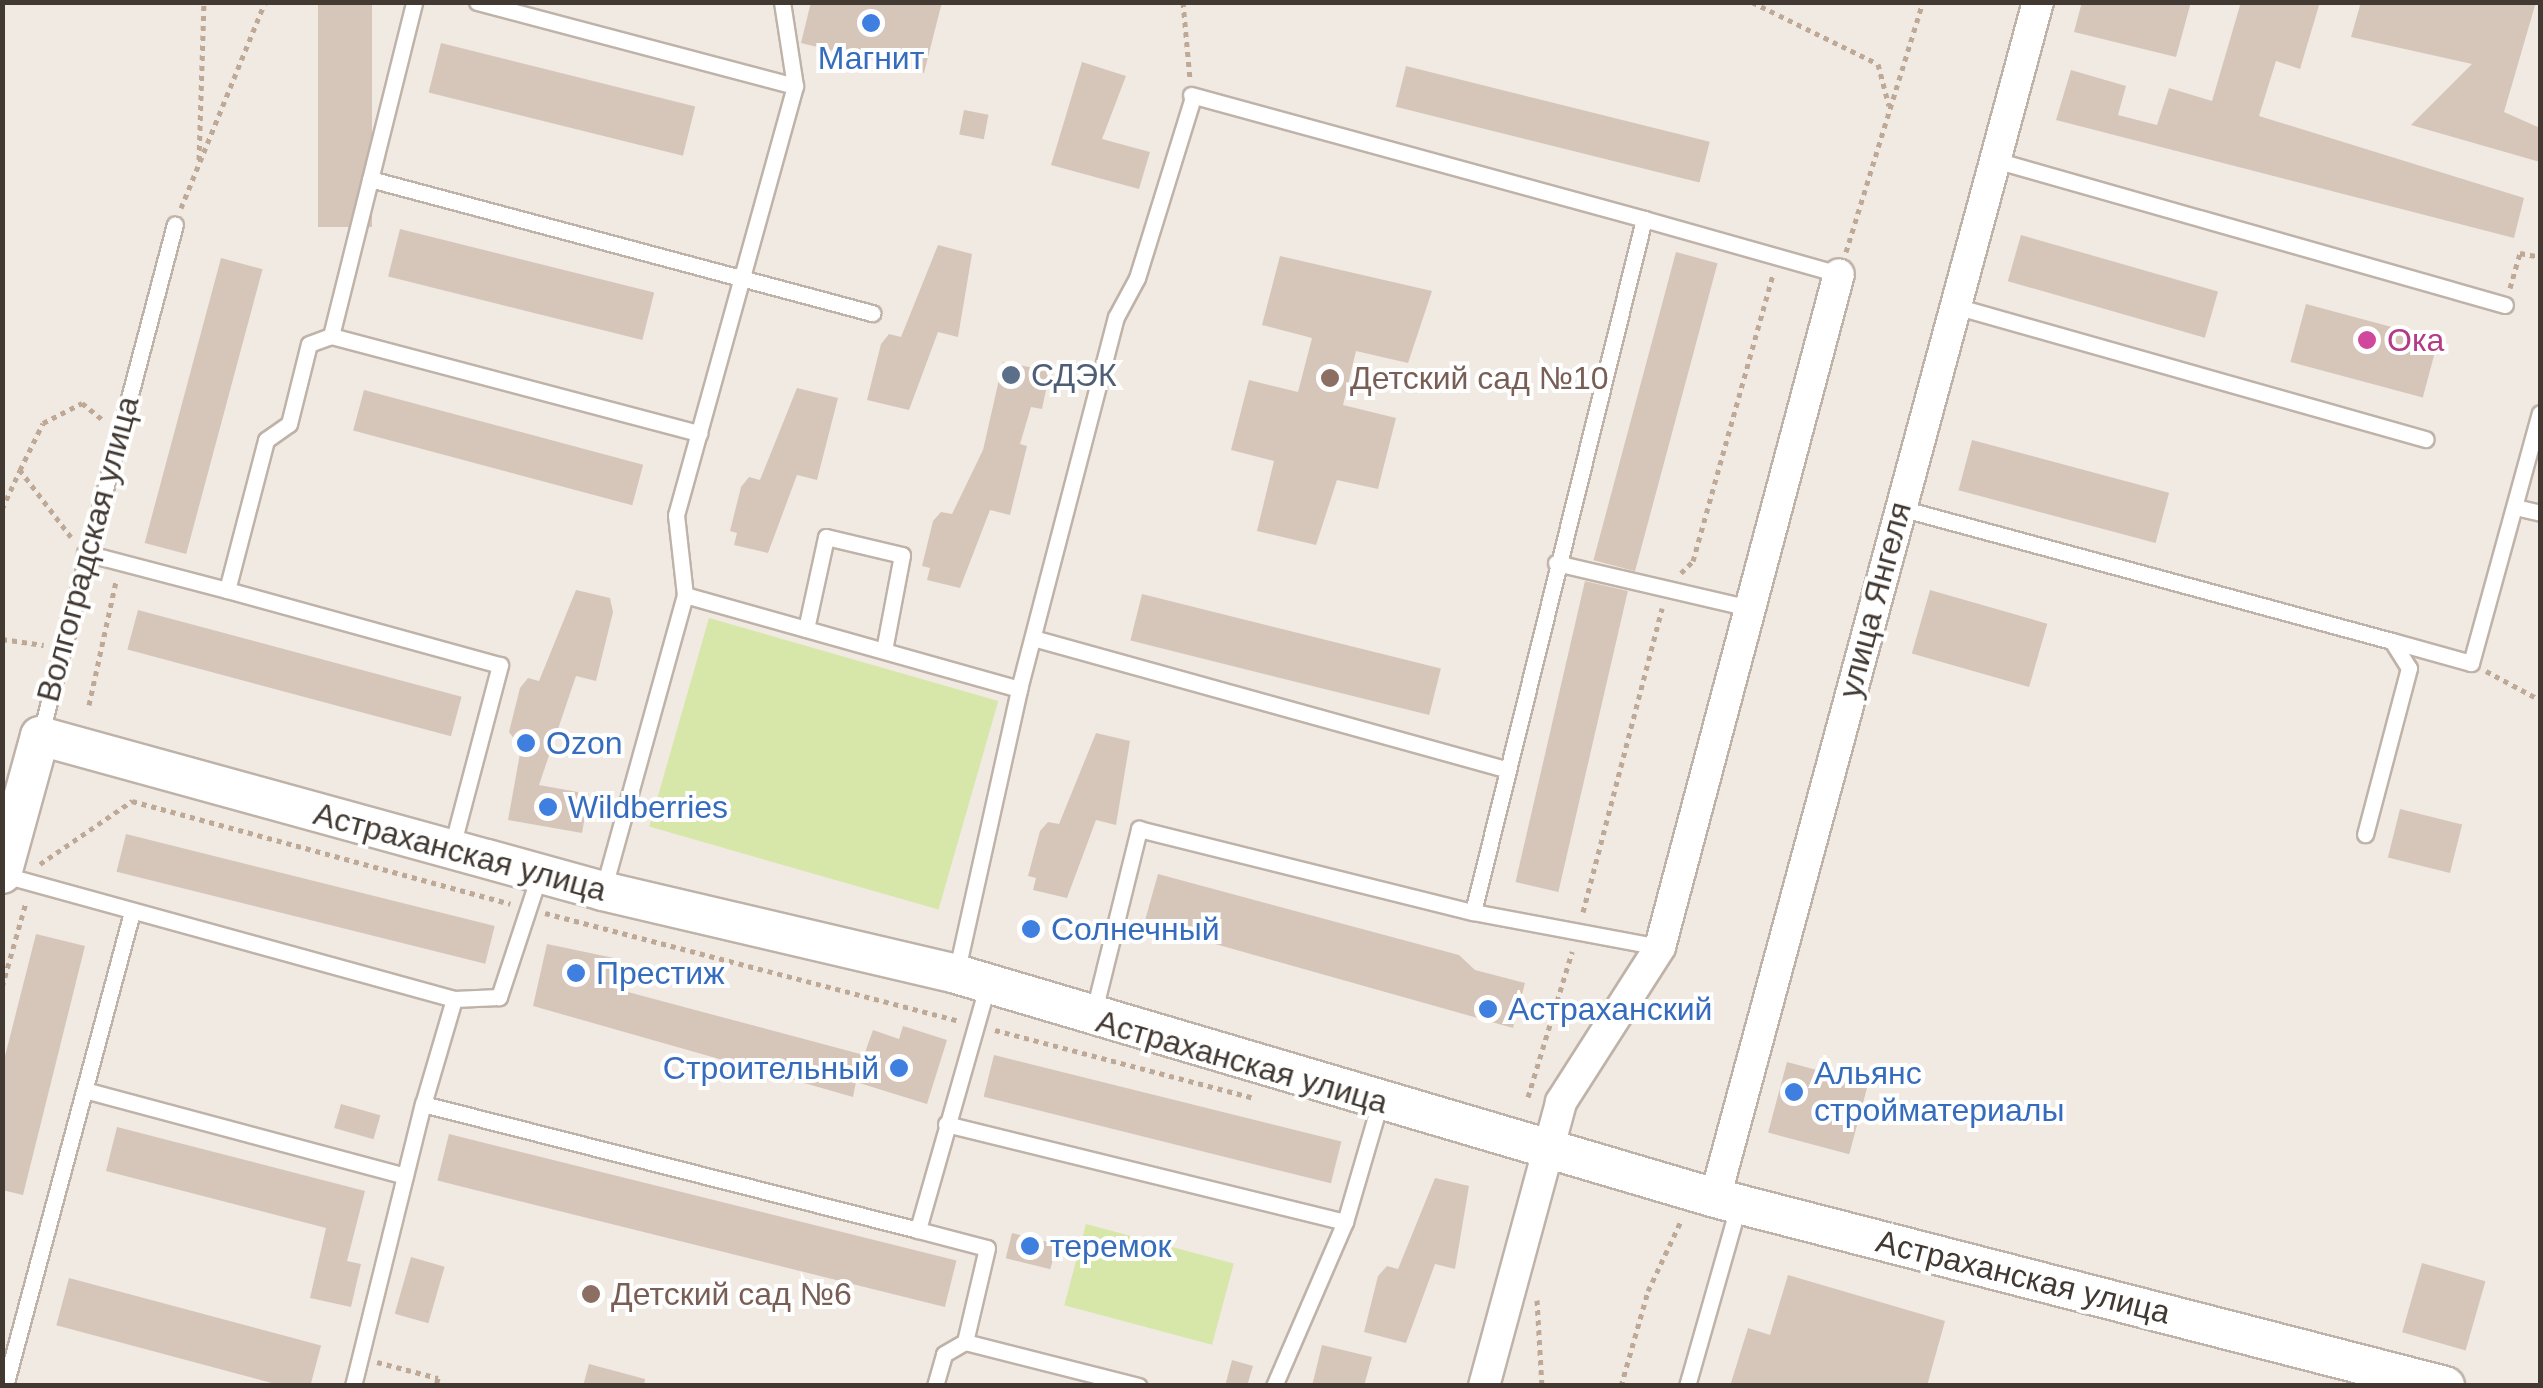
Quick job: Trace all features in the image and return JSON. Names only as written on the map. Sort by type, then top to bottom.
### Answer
[{"type":"street","name":"улица Янгеля","points":[[1713,1204],[2038,2]]},
{"type":"street","points":[[1484,1386],[1560,1102],[1660,947],[1745,607],[1839,274]]},
{"type":"street","name":"Астраханская улица","points":[[40,736],[603,891],[972,980],[1092,1020],[1548,1145],[1713,1204],[2445,1386]]},
{"type":"street","name":"Волгоградская улица","points":[[17,878],[40,736]]},
{"type":"lane","points":[[330,336],[414,2]]},
{"type":"lane","points":[[476,2],[795,86]]},
{"type":"lane","points":[[603,891],[686,596],[676,515],[737,274],[795,86],[782,2]]},
{"type":"lane","points":[[918,1230],[976,1025],[972,980],[1019,689],[1116,317],[1137,278],[1192,96],[1839,274]]},
{"type":"lane","points":[[1996,160],[2505,305]]},
{"type":"lane","points":[[370,179],[872,313]]},
{"type":"lane","points":[[1473,912],[1504,769],[1644,219]]},
{"type":"lane","name":"Волгоградская улица","points":[[40,736],[85,553],[175,224]]},
{"type":"lane","points":[[1955,306],[2426,439]]},
{"type":"lane","points":[[227,590],[266,440],[289,424],[309,344],[330,336],[699,433]]},
{"type":"lane","points":[[1900,508],[2471,663],[2540,413]]},
{"type":"lane","points":[[2515,507],[2540,514]]},
{"type":"lane","points":[[806,628],[826,537],[902,555],[884,650]]},
{"type":"lane","points":[[85,553],[500,665],[451,850]]},
{"type":"lane","points":[[1556,563],[1745,607]]},
{"type":"lane","points":[[686,596],[1019,689]]},
{"type":"lane","points":[[1033,638],[1504,769]]},
{"type":"lane","points":[[2365,834],[2408,668],[2392,642]]},
{"type":"lane","points":[[1092,1020],[1138,829],[1473,912],[1660,947]]},
{"type":"lane","points":[[17,878],[454,999],[498,998],[540,873]]},
{"type":"lane","points":[[5,1386],[88,1091],[132,911]]},
{"type":"lane","points":[[353,1386],[423,1104],[454,999]]},
{"type":"lane","points":[[88,1091],[406,1176]]},
{"type":"lane","points":[[1274,1386],[1344,1222],[1380,1102]]},
{"type":"lane","points":[[423,1104],[988,1248],[965,1342]]},
{"type":"lane","points":[[946,1124],[1344,1222]]},
{"type":"lane","points":[[1687,1386],[1713,1204]]},
{"type":"lane","points":[[935,1386],[944,1354],[965,1342],[1140,1386]]},
{"type":"path","points":[[200,164],[204,2]]},
{"type":"path","points":[[175,224],[265,2]]},
{"type":"path","points":[[1183,2],[1192,96]]},
{"type":"path","points":[[1752,2],[1878,64],[1890,109]]},
{"type":"path","points":[[1839,274],[1923,2]]},
{"type":"path","points":[[2505,305],[2520,253],[2540,257]]},
{"type":"path","points":[[1528,1097],[1578,932],[1668,589],[1693,561],[1778,256]]},
{"type":"path","points":[[2,509],[43,424],[82,403],[118,433]]},
{"type":"path","points":[[20,470],[85,553]]},
{"type":"path","points":[[89,705],[121,562]]},
{"type":"path","points":[[2,639],[62,649]]},
{"type":"path","points":[[2471,663],[2540,700]]},
{"type":"path","points":[[2,987],[17,878],[132,800],[528,909],[1259,1099]]},
{"type":"path","points":[[1621,1386],[1648,1291],[1713,1204]]},
{"type":"path","points":[[1518,1256],[1539,1306],[1542,1386]]},
{"type":"path","points":[[360,1358],[438,1378],[436,1386]]},
{"type":"green space","points":[[709,618],[998,701],[939,910],[649,827]]},
{"type":"green space","points":[[1086,1224],[1234,1264],[1212,1345],[1064,1305]]},
{"type":"building","points":[[318,2],[372,2],[372,227],[318,227]]},
{"type":"building","name":"Магнит","points":[[811,2],[942,2],[924,73],[801,43]]},
{"type":"building","points":[[2082,2],[2191,2],[2176,57],[2074,32]]},
{"type":"building","points":[[2241,2],[2320,2],[2300,69],[2276,61],[2259,116],[2524,198],[2514,238],[2056,120],[2071,70],[2126,86],[2118,115],[2157,125],[2169,88],[2212,101]]},
{"type":"building","points":[[2361,2],[2536,2],[2504,112],[2540,128],[2540,162],[2411,125],[2472,64],[2351,37]]},
{"type":"building","points":[[441,43],[695,106],[683,156],[429,92]]},
{"type":"building","points":[[1082,62],[1126,76],[1102,139],[1150,152],[1139,189],[1051,165]]},
{"type":"building","points":[[1406,66],[1710,142],[1700,182],[1396,107]]},
{"type":"building","points":[[964,110],[989,115],[984,139],[959,135]]},
{"type":"building","points":[[400,229],[654,292],[642,340],[388,277]]},
{"type":"building","points":[[2021,235],[2218,292],[2205,338],[2008,281]]},
{"type":"building","points":[[938,245],[972,254],[958,337],[938,332],[909,410],[867,400],[881,344],[889,334],[901,337]]},
{"type":"building","points":[[1676,252],[1718,263],[1635,571],[1593,560]]},
{"type":"building","name":"Детский сад №10","points":[[1280,256],[1432,291],[1408,363],[1356,351],[1343,405],[1396,418],[1378,489],[1337,480],[1316,545],[1257,531],[1274,461],[1231,450],[1249,380],[1298,392],[1312,338],[1262,325]]},
{"type":"building","points":[[221,258],[263,269],[186,554],[145,543]]},
{"type":"building","points":[[2306,304],[2438,339],[2423,397],[2290,362]]},
{"type":"building","points":[[1003,362],[1050,371],[1042,409],[1031,407],[1020,444],[1027,446],[1010,515],[990,510],[960,588],[927,580],[930,568],[922,566],[933,521],[941,512],[952,514],[983,450]]},
{"type":"building","points":[[797,388],[838,398],[817,480],[797,475],[768,553],[734,545],[737,533],[730,531],[741,487],[749,477],[760,480]]},
{"type":"building","points":[[364,390],[643,465],[632,505],[353,431]]},
{"type":"building","points":[[1972,440],[2169,493],[2156,543],[1959,490]]},
{"type":"building","points":[[1585,581],[1628,591],[1558,892],[1515,882]]},
{"type":"building","points":[[576,590],[610,598],[613,612],[596,681],[576,676],[539,785],[589,794],[582,833],[508,820],[521,748],[509,732],[520,688],[528,678],[539,681]]},
{"type":"building","points":[[1930,590],[2047,624],[2029,687],[1912,653]]},
{"type":"building","points":[[1142,594],[1441,669],[1429,715],[1130,641]]},
{"type":"building","points":[[138,610],[462,697],[451,736],[127,650]]},
{"type":"building","points":[[1096,733],[1130,741],[1116,825],[1096,820],[1067,898],[1033,890],[1036,878],[1028,876],[1040,831],[1048,822],[1059,824]]},
{"type":"building","points":[[2400,809],[2462,824],[2450,873],[2388,858]]},
{"type":"building","points":[[126,834],[495,926],[485,964],[117,872]]},
{"type":"building","points":[[1158,874],[1459,955],[1475,970],[1525,983],[1513,1028],[1144,924]]},
{"type":"building","points":[[36,934],[85,946],[23,1195],[2,1190],[2,1068]]},
{"type":"building","points":[[547,944],[614,958],[609,987],[864,1055],[873,1030],[899,1039],[903,1026],[947,1040],[927,1104],[856,1082],[853,1097],[533,1006]]},
{"type":"building","points":[[994,1055],[1341,1142],[1331,1183],[984,1097]]},
{"type":"building","points":[[1787,1062],[1868,1084],[1849,1154],[1768,1133]]},
{"type":"building","points":[[341,1104],[380,1115],[374,1139],[334,1128]]},
{"type":"building","points":[[117,1127],[365,1191],[347,1261],[361,1264],[351,1307],[310,1298],[326,1228],[106,1171]]},
{"type":"building","points":[[449,1134],[956,1261],[945,1307],[437,1181]]},
{"type":"building","points":[[1435,1178],[1469,1186],[1455,1269],[1435,1264],[1406,1343],[1364,1332],[1378,1276],[1387,1266],[1398,1269]]},
{"type":"building","points":[[1012,1233],[1057,1244],[1050,1269],[1006,1258]]},
{"type":"building","points":[[411,1257],[445,1267],[428,1323],[395,1314]]},
{"type":"building","points":[[2422,1263],[2485,1281],[2466,1350],[2402,1332]]},
{"type":"building","points":[[1788,1275],[1945,1321],[1927,1386],[1730,1386],[1748,1328],[1770,1335]]},
{"type":"building","points":[[69,1278],[321,1346],[310,1386],[283,1386],[56,1325]]},
{"type":"building","points":[[1322,1345],[1372,1357],[1364,1386],[1312,1386]]},
{"type":"building","points":[[1232,1360],[1253,1366],[1247,1386],[1225,1386]]},
{"type":"building","points":[[589,1364],[645,1379],[644,1386],[583,1386]]},
{"type":"place","name":"Магнит","points":[[871,23]]},
{"type":"place","name":"Ока","points":[[2367,340]]},
{"type":"place","name":"СДЭК","points":[[1011,375]]},
{"type":"place","name":"Детский сад №10","points":[[1330,378]]},
{"type":"place","name":"Ozon","points":[[526,743]]},
{"type":"place","name":"Wildberries","points":[[548,807]]},
{"type":"place","name":"Солнечный","points":[[1031,929]]},
{"type":"place","name":"Престиж","points":[[576,973]]},
{"type":"place","name":"Астраханский","points":[[1488,1009]]},
{"type":"place","name":"Строительный","points":[[899,1068]]},
{"type":"place","name":"Альянс стройматериалы","points":[[1794,1092]]},
{"type":"place","name":"теремок","points":[[1030,1246]]},
{"type":"place","name":"Детский сад №6","points":[[591,1294]]}]
